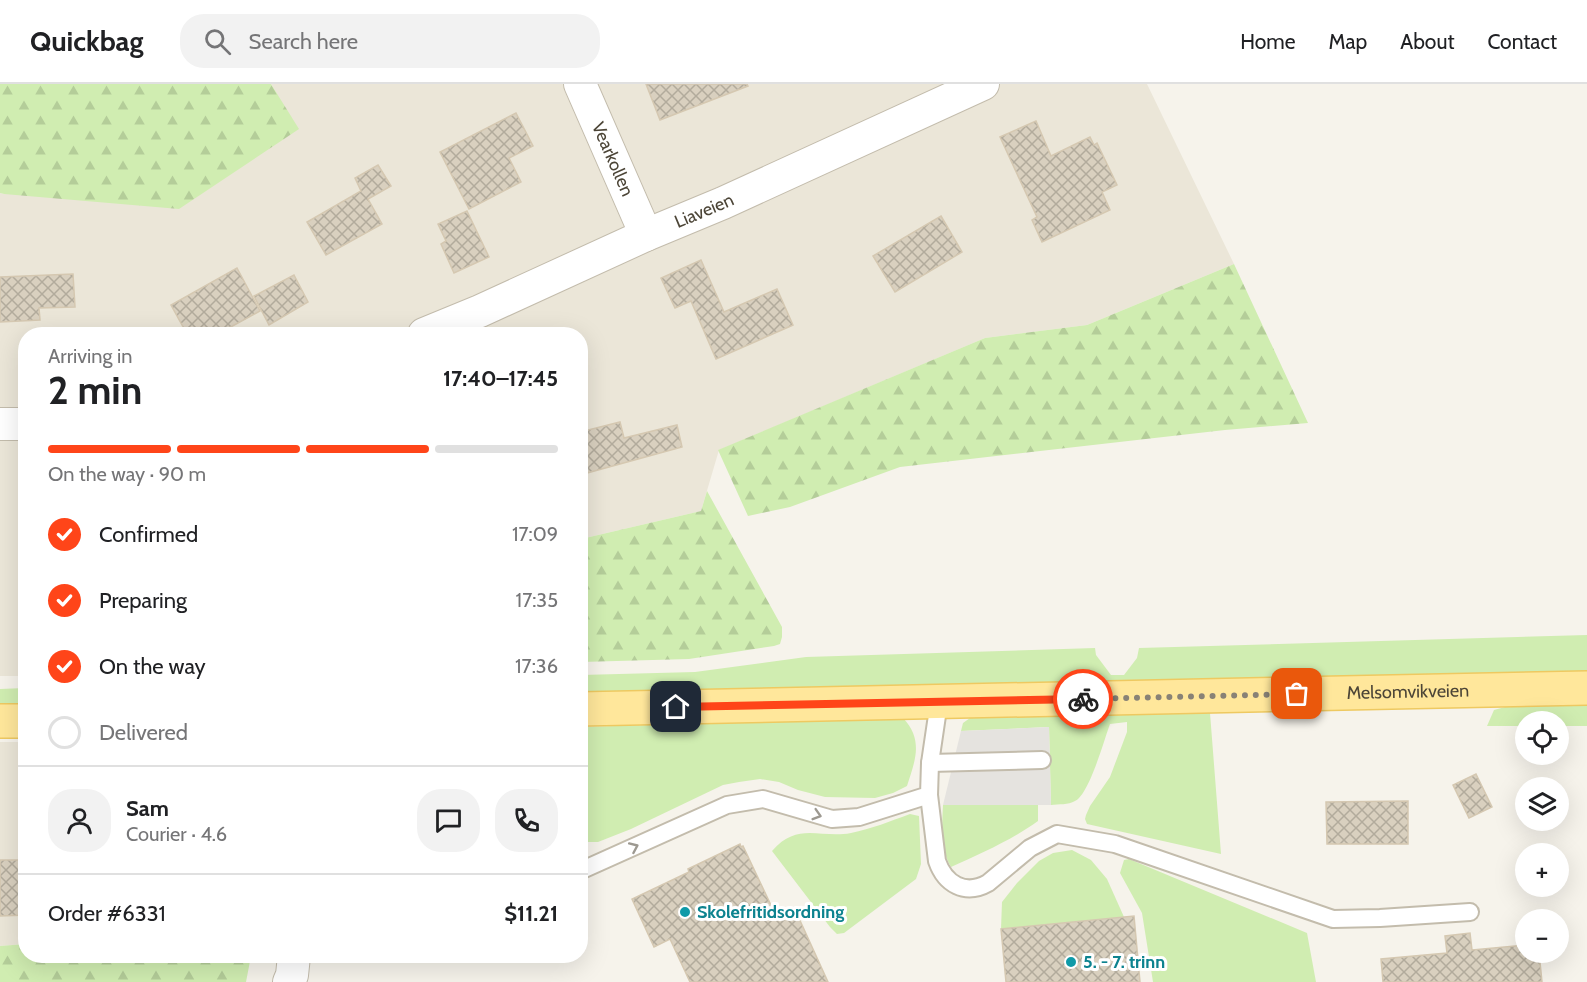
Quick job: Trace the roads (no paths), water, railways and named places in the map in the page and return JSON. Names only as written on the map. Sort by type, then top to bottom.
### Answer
[{"type":"main road","name":"Melsomvikveien","points":[[588,709],[1587,688]]},
{"type":"main road","points":[[0,721],[18,721]]},
{"type":"street","name":"Vearkollen","points":[[580,84],[646,236]]},
{"type":"street","name":"Liaveien","points":[[441,327],[723,203],[983,84]]},
{"type":"street","points":[[0,424],[18,424]]},
{"type":"street","points":[[289,982],[293,963]]},
{"type":"lane","points":[[939,702],[930,763],[929,795],[940,871],[957,886],[980,888],[1030,848],[1057,834],[1114,843],[1333,919],[1470,912]]},
{"type":"lane","points":[[930,763],[1042,760]]},
{"type":"lane","points":[[588,867],[727,805],[763,799],[832,819],[859,817],[929,795]]},
{"type":"place","name":"Skolefritidsordning","points":[[685,912]]},
{"type":"place","name":"5. - 7. trinn","points":[[1071,962]]}]
